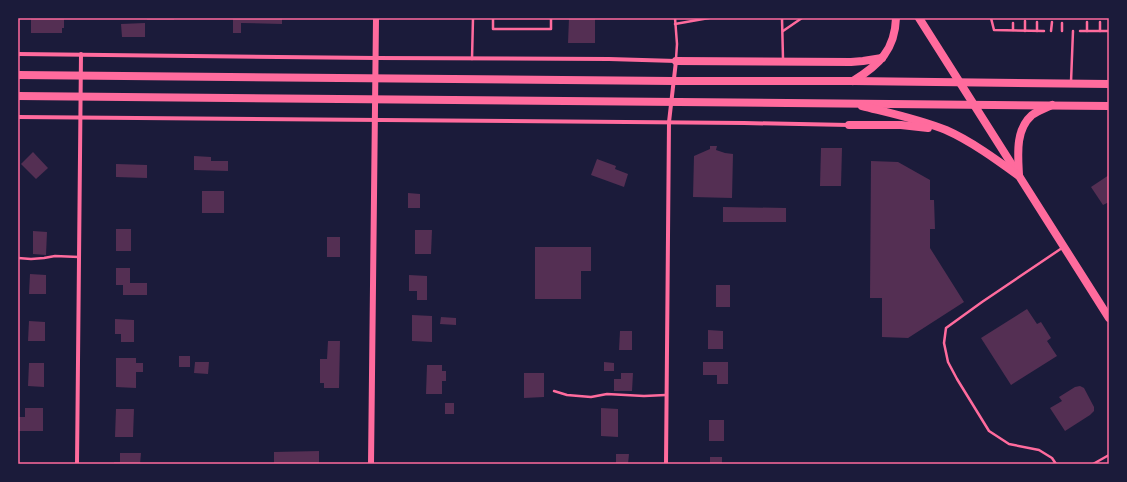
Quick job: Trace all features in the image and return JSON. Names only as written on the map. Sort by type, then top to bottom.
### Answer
[{"type":"main road","points":[[853,81],[873,67],[882,58],[890,45],[896,30],[896,18]]},
{"type":"main road","points":[[919,18],[1109,318]]},
{"type":"main road","points":[[676,61],[851,62],[882,58]]},
{"type":"main road","points":[[18,75],[1109,84]]},
{"type":"main road","points":[[18,96],[1109,106]]},
{"type":"main road","points":[[848,103],[898,115],[946,130],[992,157],[1019,176]]},
{"type":"main road","points":[[1019,176],[1017,150],[1022,130],[1031,116],[1052,105]]},
{"type":"main road","points":[[850,125],[901,125],[946,130]]},
{"type":"street","points":[[371,464],[376,18]]},
{"type":"street","points":[[18,54],[609,59],[676,61],[669,122],[666,464]]},
{"type":"street","points":[[77,464],[81,54]]},
{"type":"street","points":[[18,117],[375,119],[850,125]]},
{"type":"lane","points":[[472,59],[473,18]]},
{"type":"lane","points":[[493,18],[493,29],[551,29],[551,18]]},
{"type":"lane","points":[[675,18],[677,44],[676,61]]},
{"type":"lane","points":[[675,24],[709,18]]},
{"type":"lane","points":[[782,18],[783,61]]},
{"type":"lane","points":[[783,31],[802,18]]},
{"type":"lane","points":[[991,18],[994,30],[1044,31]]},
{"type":"lane","points":[[1025,21],[1025,31]]},
{"type":"lane","points":[[1037,22],[1037,31]]},
{"type":"lane","points":[[1051,31],[1052,22]]},
{"type":"lane","points":[[1087,22],[1087,31]]},
{"type":"lane","points":[[1100,22],[1100,31]]},
{"type":"lane","points":[[1013,23],[1013,30]]},
{"type":"lane","points":[[1062,23],[1062,31]]},
{"type":"lane","points":[[1071,84],[1073,31]]},
{"type":"lane","points":[[1080,31],[1109,31]]},
{"type":"lane","points":[[1056,464],[1052,458],[1039,450],[1009,444],[989,431],[948,362],[944,343],[946,328],[1064,247]]},
{"type":"lane","points":[[18,258],[31,259],[55,256],[79,257]]},
{"type":"lane","points":[[554,391],[566,395],[591,397],[606,394],[644,396],[666,395]]},
{"type":"lane","points":[[1092,464],[1109,455]]},
{"type":"building","points":[[31,18],[64,18],[64,28],[62,28],[62,33],[31,33]]},
{"type":"building","points":[[147,18],[174,18],[174,20],[147,20]]},
{"type":"building","points":[[233,18],[282,18],[282,24],[241,23],[241,33],[233,33]]},
{"type":"building","points":[[569,18],[595,18],[595,43],[568,43]]},
{"type":"building","points":[[145,23],[145,37],[122,37],[121,24]]},
{"type":"building","points":[[710,146],[717,146],[716,150],[733,154],[732,198],[693,197],[694,156],[710,149]]},
{"type":"building","points":[[821,148],[842,148],[841,186],[820,186]]},
{"type":"building","points":[[33,152],[48,168],[36,179],[21,164]]},
{"type":"building","points":[[194,156],[211,157],[211,161],[228,161],[228,171],[194,170]]},
{"type":"building","points":[[597,159],[616,166],[615,169],[628,174],[624,187],[591,175]]},
{"type":"building","points":[[871,161],[898,162],[930,180],[930,200],[934,200],[935,229],[930,229],[930,248],[964,302],[908,338],[882,337],[882,298],[870,298]]},
{"type":"building","points":[[116,164],[147,165],[147,178],[116,177]]},
{"type":"building","points":[[1109,175],[1109,202],[1103,205],[1091,187]]},
{"type":"building","points":[[202,191],[224,191],[224,213],[202,213]]},
{"type":"building","points":[[408,193],[420,194],[420,208],[408,208]]},
{"type":"building","points":[[723,207],[786,208],[786,222],[723,222]]},
{"type":"building","points":[[116,229],[131,229],[131,251],[116,251]]},
{"type":"building","points":[[415,230],[432,230],[431,254],[415,254]]},
{"type":"building","points":[[33,231],[47,232],[46,255],[33,254]]},
{"type":"building","points":[[327,237],[340,237],[340,257],[327,257]]},
{"type":"building","points":[[535,247],[591,247],[591,271],[581,271],[581,299],[535,299]]},
{"type":"building","points":[[116,268],[130,268],[130,283],[147,283],[147,295],[123,295],[123,285],[116,285]]},
{"type":"building","points":[[30,274],[46,275],[46,294],[29,294]]},
{"type":"building","points":[[409,275],[427,276],[427,300],[417,300],[417,291],[409,291]]},
{"type":"building","points":[[716,285],[730,285],[730,307],[716,307]]},
{"type":"building","points":[[1027,309],[1037,324],[1041,322],[1051,338],[1047,341],[1057,356],[1011,385],[981,338]]},
{"type":"building","points":[[412,315],[432,316],[432,342],[412,341]]},
{"type":"building","points":[[441,317],[456,318],[456,325],[440,324]]},
{"type":"building","points":[[115,319],[134,320],[134,342],[121,342],[121,334],[115,334]]},
{"type":"building","points":[[29,321],[45,322],[45,341],[28,341]]},
{"type":"building","points":[[708,330],[723,331],[723,349],[708,349]]},
{"type":"building","points":[[620,331],[632,331],[632,350],[619,350]]},
{"type":"building","points":[[328,341],[340,341],[339,388],[324,388],[324,383],[320,383],[320,359],[327,359]]},
{"type":"building","points":[[179,356],[190,356],[190,367],[179,367]]},
{"type":"building","points":[[116,358],[136,358],[136,363],[143,363],[143,372],[136,372],[136,388],[116,387]]},
{"type":"building","points":[[195,362],[209,362],[208,374],[194,373]]},
{"type":"building","points":[[604,362],[614,363],[614,371],[604,371]]},
{"type":"building","points":[[703,362],[728,362],[728,384],[717,384],[717,375],[703,375]]},
{"type":"building","points":[[29,363],[44,363],[44,387],[28,386]]},
{"type":"building","points":[[427,365],[442,365],[442,371],[446,371],[446,381],[442,381],[442,394],[426,394]]},
{"type":"building","points":[[524,373],[544,373],[544,397],[524,398]]},
{"type":"building","points":[[621,373],[633,373],[632,391],[614,391],[614,379],[621,379]]},
{"type":"building","points":[[1080,386],[1084,388],[1094,407],[1094,411],[1065,431],[1050,408],[1062,401],[1059,397],[1075,387]]},
{"type":"building","points":[[445,403],[454,403],[454,414],[445,414]]},
{"type":"building","points":[[25,408],[43,408],[43,431],[18,431],[18,417],[25,417]]},
{"type":"building","points":[[601,408],[618,409],[618,437],[601,436]]},
{"type":"building","points":[[116,409],[134,409],[133,437],[115,437]]},
{"type":"building","points":[[709,420],[724,420],[724,441],[709,441]]},
{"type":"building","points":[[319,451],[319,464],[274,464],[274,452]]},
{"type":"building","points":[[120,453],[141,453],[140,464],[114,464],[114,462],[120,462]]},
{"type":"building","points":[[616,454],[629,454],[628,464],[616,464]]},
{"type":"building","points":[[710,457],[722,457],[722,464],[710,464]]}]
